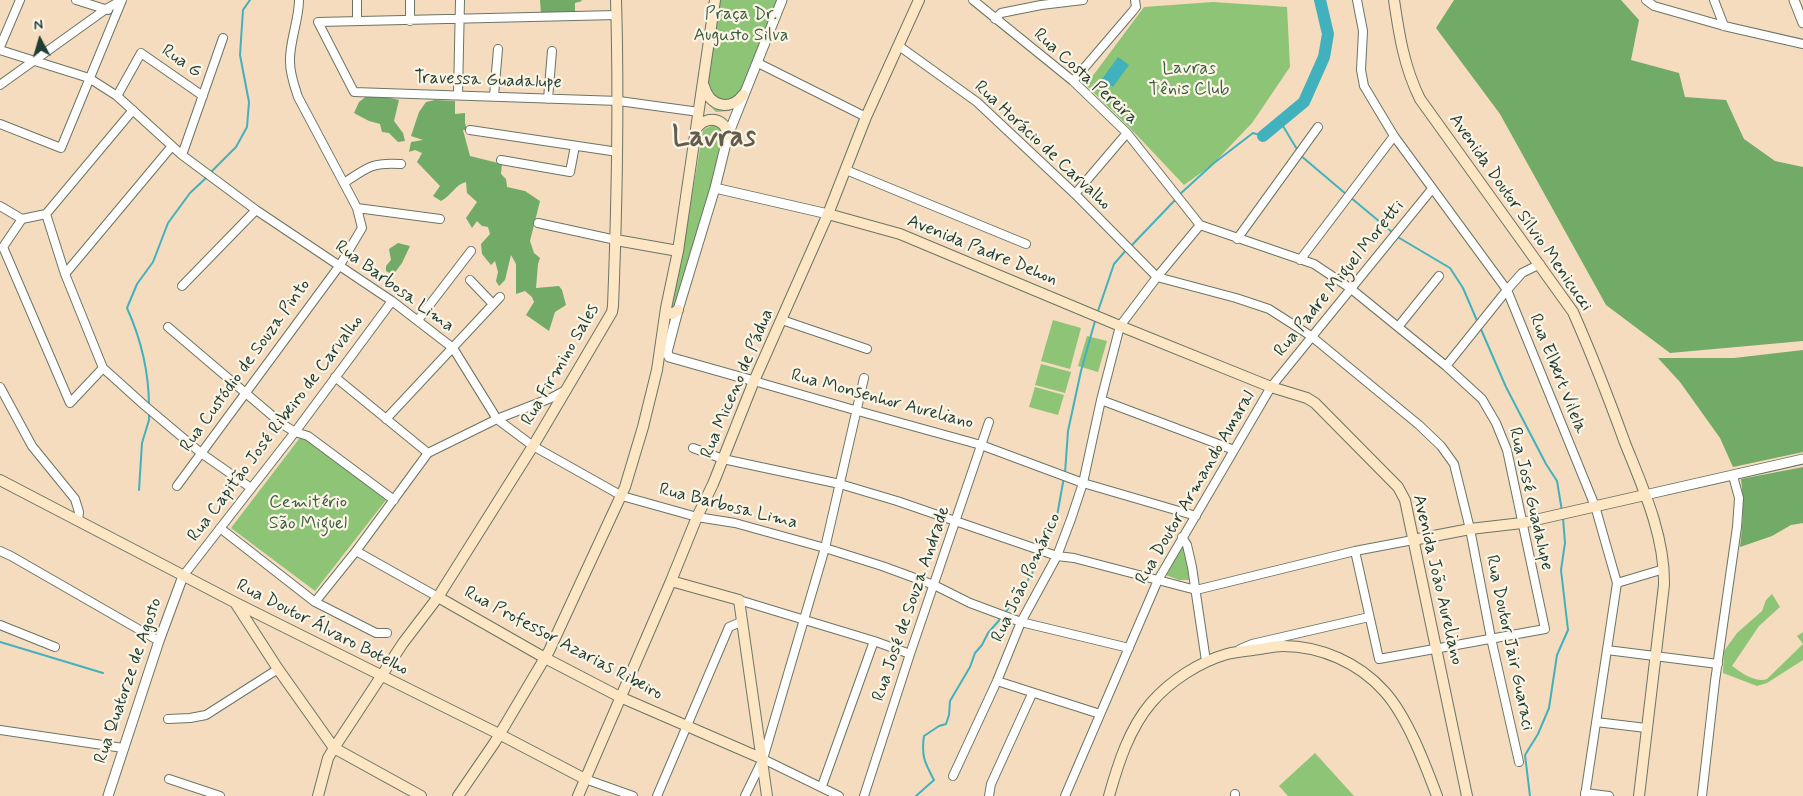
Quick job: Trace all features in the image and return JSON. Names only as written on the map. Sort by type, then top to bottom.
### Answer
[{"type":"main road","name":"Rua Firmino Sales","points":[[318,796],[328,758],[334,748],[403,644],[438,597],[533,446],[555,402],[568,389],[612,312],[614,306],[619,101],[616,0]]},
{"type":"main road","points":[[458,796],[499,734],[545,658],[622,496],[643,427],[657,370],[666,308],[678,251],[715,0]]},
{"type":"main road","name":"Rua Miceno de Pádua","points":[[578,796],[697,517],[713,484],[754,382],[828,214],[866,117],[919,0]]},
{"type":"main road","name":"Avenida Doutor Sílvio Menicucci","points":[[1394,0],[1406,65],[1420,99],[1573,312],[1591,352],[1645,495],[1660,545],[1664,569],[1664,585],[1639,796]]},
{"type":"main road","points":[[703,83],[707,96],[720,105],[731,105],[740,100],[743,95]]},
{"type":"main road","points":[[696,129],[706,120],[714,119],[725,126],[728,135]]},
{"type":"main road","name":"Avenida Padre Dehon","points":[[828,214],[900,234],[1120,326]]},
{"type":"main road","points":[[616,240],[678,251]]},
{"type":"main road","points":[[666,308],[672,314],[678,310]]},
{"type":"main road","name":"Avenida João Aureliano","points":[[1120,326],[1271,387],[1306,398],[1315,404],[1398,487],[1404,500],[1413,540],[1467,796]]},
{"type":"main road","points":[[657,370],[662,362],[669,357]]},
{"type":"main road","name":"Rua Doutor Álvaro Botelho","points":[[0,480],[236,603],[244,611],[499,734],[585,779]]},
{"type":"main road","points":[[1413,540],[1470,529],[1522,523],[1645,495]]},
{"type":"main road","points":[[671,581],[739,600],[740,622],[768,796]]},
{"type":"main road","name":"Rua Professor Azarias Ribeiro","points":[[438,597],[545,658],[620,697],[763,758]]},
{"type":"main road","points":[[244,611],[278,668],[334,748],[421,796]]},
{"type":"main road","points":[[1109,796],[1132,730],[1151,703],[1173,683],[1206,661],[1229,654],[1281,646],[1321,652],[1344,660],[1366,674],[1385,692],[1402,715],[1436,796]]},
{"type":"street","points":[[0,48],[20,0]]},
{"type":"street","points":[[76,0],[116,13]]},
{"type":"street","points":[[0,85],[106,9],[122,0]]},
{"type":"street","points":[[0,124],[61,148],[122,0]]},
{"type":"street","points":[[299,0],[299,11],[290,60],[292,78],[298,97],[357,208],[440,219]]},
{"type":"street","points":[[357,0],[357,20],[410,21],[616,15]]},
{"type":"street","points":[[410,0],[410,21]]},
{"type":"street","points":[[458,95],[460,0]]},
{"type":"street","points":[[669,357],[667,352],[678,310],[715,188],[728,135],[782,0]]},
{"type":"street","name":"Rua Costa Pereira","points":[[973,0],[1073,81],[1127,133],[1200,225]]},
{"type":"street","points":[[995,19],[1000,13],[1041,5],[1083,0]]},
{"type":"street","points":[[1073,81],[1136,7],[1135,0]]},
{"type":"street","name":"Rua Elbert Vilela","points":[[1357,0],[1363,31],[1361,70],[1364,86],[1394,136],[1507,290],[1594,506],[1617,584],[1585,794]]},
{"type":"street","points":[[1646,0],[1654,6],[1724,26],[1803,44]]},
{"type":"street","points":[[1714,0],[1724,26]]},
{"type":"street","points":[[1794,0],[1803,23]]},
{"type":"street","name":"Travessa Guadalupe","points":[[357,20],[318,22],[354,92],[619,101],[699,112]]},
{"type":"street","points":[[182,155],[223,38]]},
{"type":"street","name":"Rua Horácio de Carvalho","points":[[899,46],[977,102],[1075,194],[1157,277]]},
{"type":"street","name":"Rua Barbosa Lima","points":[[0,48],[89,78],[117,96],[182,155],[256,210],[392,301],[453,348],[496,419],[533,446],[622,496],[697,517],[735,524],[825,548],[934,585],[970,603],[1021,622],[1129,648]]},
{"type":"street","points":[[494,96],[498,49]]},
{"type":"street","points":[[548,99],[552,51]]},
{"type":"street","name":"Rua G","points":[[117,96],[141,53],[203,96]]},
{"type":"street","points":[[758,63],[866,117]]},
{"type":"street","points":[[0,206],[22,219],[46,214],[133,110]]},
{"type":"street","points":[[1120,326],[1200,225],[1236,239],[1318,127]]},
{"type":"street","points":[[470,130],[618,152]]},
{"type":"street","points":[[1075,194],[1127,133]]},
{"type":"street","points":[[1300,260],[1394,136]]},
{"type":"street","points":[[65,274],[172,146]]},
{"type":"street","points":[[501,160],[570,172],[575,146]]},
{"type":"street","points":[[344,183],[370,165],[383,163],[401,164]]},
{"type":"street","points":[[846,170],[1026,244]]},
{"type":"street","points":[[715,188],[828,214]]},
{"type":"street","name":"Rua Padre Miguel Moretti","points":[[1271,387],[1432,189]]},
{"type":"street","name":"Rua Custódio de Souza Pinto","points":[[177,486],[340,265],[362,228],[357,208]]},
{"type":"street","points":[[182,286],[256,210]]},
{"type":"street","points":[[46,214],[65,274],[103,368],[201,453],[251,488]]},
{"type":"street","points":[[22,219],[3,247],[70,403],[103,368]]},
{"type":"street","points":[[538,223],[616,240]]},
{"type":"street","name":"Rua José Guadalupe","points":[[1236,239],[1319,266],[1350,288],[1446,366],[1482,399],[1496,423],[1507,450],[1545,629],[1491,638]]},
{"type":"street","points":[[418,320],[471,251]]},
{"type":"street","points":[[1446,366],[1522,273],[1540,264]]},
{"type":"street","points":[[1398,327],[1439,276]]},
{"type":"street","name":"Rua Doutor Jair Guaraci","points":[[1157,277],[1236,298],[1269,309],[1312,336],[1419,425],[1441,446],[1454,464],[1470,529],[1491,638],[1519,762]]},
{"type":"street","points":[[470,280],[493,304]]},
{"type":"street","points":[[386,419],[500,297]]},
{"type":"street","name":"Rua Capitão José Ribeiro de Carvalho","points":[[183,576],[295,432],[392,301]]},
{"type":"street","points":[[782,320],[867,349]]},
{"type":"street","name":"Rua João Pomárico","points":[[953,776],[997,681],[1021,622],[1057,556],[1083,483],[1101,400],[1120,326]]},
{"type":"street","points":[[168,327],[282,424],[295,432],[308,436],[394,500]]},
{"type":"street","name":"Rua Monsenhor Aureliano","points":[[669,357],[858,412],[982,444],[1083,483],[1196,516]]},
{"type":"street","points":[[335,377],[428,453]]},
{"type":"street","points":[[746,796],[763,758],[825,548],[858,412],[864,378]]},
{"type":"street","points":[[0,387],[32,446],[75,499],[80,512],[78,522]]},
{"type":"street","name":"Rua Doutor Armando Amaral","points":[[1065,796],[1158,580],[1271,387]]},
{"type":"street","points":[[1101,400],[1234,450]]},
{"type":"street","points":[[314,602],[356,552],[428,453],[496,419],[555,402]]},
{"type":"street","name":"Rua José de Souza Andrade","points":[[864,796],[989,422]]},
{"type":"street","points":[[693,448],[723,459],[840,484],[906,504],[1057,556],[1196,590],[1355,551],[1413,540]]},
{"type":"street","points":[[1645,495],[1803,459]]},
{"type":"street","points":[[1702,796],[1737,527],[1739,498],[1733,476]]},
{"type":"street","points":[[220,528],[314,602],[376,633],[387,633]]},
{"type":"street","points":[[1182,537],[1187,545],[1196,590],[1206,661]]},
{"type":"street","points":[[0,551],[159,642]]},
{"type":"street","points":[[1355,551],[1379,660],[1491,638]]},
{"type":"street","name":"Rua Professor Azarias Ribeiro","points":[[356,552],[438,597]]},
{"type":"street","points":[[1617,584],[1664,569]]},
{"type":"street","name":"Rua Quatorze de Agosto","points":[[108,796],[183,576]]},
{"type":"street","points":[[739,600],[874,641],[910,654]]},
{"type":"street","points":[[1229,654],[1252,644],[1369,617]]},
{"type":"street","points":[[657,796],[729,627],[740,622]]},
{"type":"street","points":[[0,625],[55,647]]},
{"type":"street","points":[[822,786],[874,641]]},
{"type":"street","points":[[1607,650],[1718,664]]},
{"type":"street","points":[[168,719],[206,715],[278,668]]},
{"type":"street","points":[[997,681],[1032,694],[1100,714]]},
{"type":"street","points":[[989,796],[992,784],[1032,694]]},
{"type":"street","points":[[1596,722],[1646,728]]},
{"type":"street","points":[[0,730],[123,748]]},
{"type":"street","points":[[757,730],[761,735],[766,735],[771,731]]},
{"type":"street","name":"Rua Professor Azarias Ribeiro","points":[[763,758],[840,796]]},
{"type":"street","points":[[753,780],[758,777],[766,782]]},
{"type":"street","points":[[169,779],[220,796]]},
{"type":"street","name":"Rua Doutor Álvaro Botelho","points":[[585,779],[633,796]]},
{"type":"street","points":[[1585,794],[1608,796]]},
{"type":"green space","points":[[540,0],[582,1],[575,3],[575,11],[557,15],[541,15]]},
{"type":"green space","name":"Praça Dr. Augusto Silva","points":[[719,0],[777,0],[738,105],[729,111],[716,112],[709,105],[706,92]]},
{"type":"green space","points":[[1454,0],[1621,0],[1639,20],[1631,60],[1679,73],[1685,97],[1726,100],[1744,139],[1775,161],[1803,167],[1803,341],[1670,353],[1606,305],[1500,114],[1436,28]]},
{"type":"green space","name":"Lavras Tênis Club","points":[[1213,2],[1287,7],[1290,67],[1252,123],[1212,165],[1184,185],[1086,85],[1144,7]]},
{"type":"green space","points":[[368,95],[399,100],[394,121],[403,133],[405,141],[398,142],[389,133],[382,132],[380,124],[369,121],[354,113],[359,102]]},
{"type":"green space","points":[[435,100],[455,101],[455,114],[465,113],[467,130],[463,130],[470,156],[502,164],[501,174],[506,179],[507,187],[525,191],[540,201],[530,241],[534,253],[540,258],[536,288],[559,286],[566,305],[555,312],[549,331],[526,315],[534,302],[532,297],[525,291],[516,294],[516,264],[511,255],[505,280],[499,286],[496,281],[498,272],[495,261],[491,265],[482,254],[481,244],[490,234],[488,227],[482,226],[477,221],[472,228],[466,218],[477,202],[467,193],[466,182],[459,185],[441,201],[433,196],[440,186],[417,162],[422,153],[415,150],[409,152],[411,142],[423,140],[411,136],[419,112],[426,102]]},
{"type":"green space","points":[[713,125],[718,125],[726,132],[677,311],[671,310],[703,130]]},
{"type":"green space","points":[[398,243],[410,246],[402,263],[393,275],[386,271],[386,266],[391,260],[389,249]]},
{"type":"green space","points":[[1053,320],[1081,328],[1070,369],[1041,361]]},
{"type":"green space","points":[[1087,336],[1107,341],[1098,372],[1078,366]]},
{"type":"green space","points":[[1803,350],[1803,452],[1733,467],[1720,438],[1680,382],[1658,358],[1734,358]]},
{"type":"green space","points":[[1041,364],[1071,372],[1065,393],[1035,385]]},
{"type":"green space","points":[[1035,387],[1064,395],[1058,415],[1029,407]]},
{"type":"green space","name":"Cemitério São Miguel","points":[[302,435],[386,500],[315,591],[231,528]]},
{"type":"green space","points":[[1803,467],[1803,523],[1791,525],[1772,536],[1740,547],[1743,513],[1741,479]]},
{"type":"green space","points":[[1184,544],[1189,580],[1179,580],[1166,575]]},
{"type":"green space","points":[[1772,594],[1780,607],[1759,626],[1732,666],[1749,677],[1762,680],[1767,679],[1803,644],[1803,660],[1767,683],[1757,686],[1723,673],[1724,651],[1737,633],[1762,611],[1766,600]]},
{"type":"green space","points":[[1803,632],[1803,644],[1797,636]]},
{"type":"green space","points":[[1315,753],[1354,796],[1288,796],[1279,786]]},
{"type":"water","points":[[1118,57],[1129,65],[1113,87],[1102,79]]},
{"type":"waterway","points":[[210,173],[236,147],[247,127],[249,102],[240,55],[243,10],[250,0]]},
{"type":"waterway","points":[[1263,136],[1304,102],[1324,57],[1328,34],[1320,0]]},
{"type":"waterway","points":[[1280,121],[1298,151]]},
{"type":"waterway","points":[[1179,195],[1214,163],[1253,133],[1263,136]]},
{"type":"waterway","points":[[1300,155],[1346,194]]},
{"type":"waterway","points":[[149,407],[148,381],[143,356],[127,308],[137,284],[153,262],[168,223],[190,193],[207,177]]},
{"type":"waterway","points":[[1350,197],[1392,232]]},
{"type":"waterway","points":[[1131,246],[1176,199]]},
{"type":"waterway","points":[[1396,236],[1450,268],[1463,288],[1478,323]]},
{"type":"waterway","points":[[1098,311],[1114,264],[1127,249]]},
{"type":"waterway","points":[[1065,473],[1068,431],[1081,371],[1095,321]]},
{"type":"waterway","points":[[1480,327],[1506,387],[1546,464],[1557,481],[1562,511]]},
{"type":"waterway","points":[[139,490],[142,443],[149,414]]},
{"type":"waterway","points":[[1042,548],[1057,516],[1064,477]]},
{"type":"waterway","points":[[1530,796],[1525,755],[1538,734],[1549,708],[1557,655],[1568,630],[1561,570],[1565,543],[1563,518]]},
{"type":"waterway","points":[[1005,613],[1032,574],[1040,553]]},
{"type":"waterway","points":[[916,796],[934,780],[924,759],[924,736],[939,726],[946,724],[950,701],[970,667],[975,653],[982,645],[988,633],[1002,617]]},
{"type":"waterway","points":[[0,642],[103,673]]},
{"type":"district","name":"Lavras","points":[[714,139]]}]
